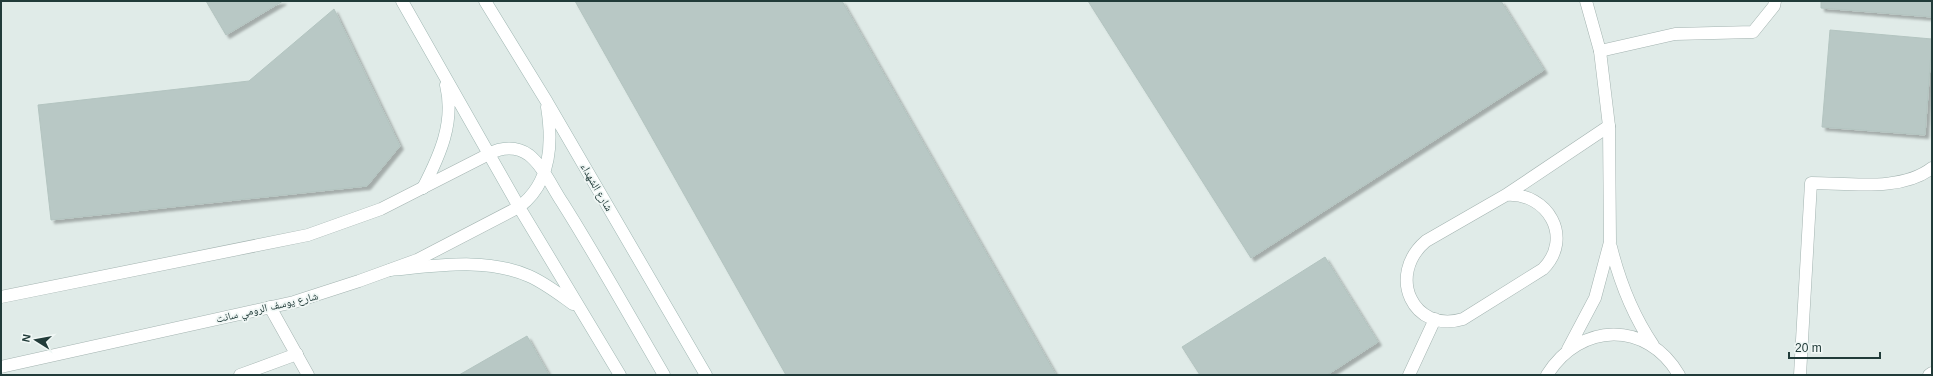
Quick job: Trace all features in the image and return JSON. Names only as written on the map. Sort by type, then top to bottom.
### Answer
[{"type":"street","points":[[402,1],[519,208],[578,308],[620,375]]},
{"type":"street","name":"شارع الشهداء","points":[[486,1],[547,102],[706,375]]},
{"type":"street","points":[[1586,1],[1600,51],[1609,126],[1610,242],[1619,279],[1626,297],[1644,331],[1654,346],[1671,362],[1680,375]]},
{"type":"street","points":[[1600,51],[1675,34],[1753,32],[1774,6],[1775,1]]},
{"type":"street","points":[[423,188],[444,143],[448,122],[448,97],[443,72]]},
{"type":"street","name":"شارع يوسف الرومي سانت","points":[[1,367],[270,307],[326,292],[417,260],[519,208],[530,198],[544,175],[550,148],[547,102]]},
{"type":"street","points":[[1506,195],[1515,194],[1532,199],[1549,214],[1557,236],[1555,249],[1550,262],[1544,269],[1463,319],[1448,322],[1435,319],[1418,309],[1408,293],[1406,274],[1412,255],[1426,241],[1506,195],[1609,126]]},
{"type":"street","points":[[1,297],[308,235],[362,217],[489,154],[507,148],[520,150],[532,159],[544,175],[572,218],[664,375]]},
{"type":"street","points":[[1800,375],[1811,183],[1887,184],[1913,180],[1932,168]]},
{"type":"street","points":[[1568,349],[1595,298],[1610,242]]},
{"type":"street","points":[[390,270],[464,264],[501,268],[539,281],[578,308]]},
{"type":"street","points":[[270,307],[308,375]]},
{"type":"street","points":[[1409,375],[1435,319]]},
{"type":"street","points":[[1547,375],[1555,362],[1568,349],[1584,340],[1602,335],[1620,334],[1638,338],[1654,346]]},
{"type":"street","points":[[240,375],[297,354]]},
{"type":"building","points":[[206,1],[283,1],[226,35]]},
{"type":"building","points":[[575,1],[842,1],[1056,375],[786,375]]},
{"type":"building","points":[[1088,1],[1501,1],[1544,70],[1251,258]]},
{"type":"building","points":[[1821,1],[1932,1],[1932,17],[1821,8]]},
{"type":"building","points":[[334,9],[400,146],[367,186],[51,220],[38,105],[249,81]]},
{"type":"building","points":[[1830,30],[1932,39],[1925,135],[1822,127]]},
{"type":"building","points":[[1325,257],[1378,342],[1327,375],[1200,375],[1182,347]]},
{"type":"building","points":[[527,336],[549,375],[459,375]]}]
